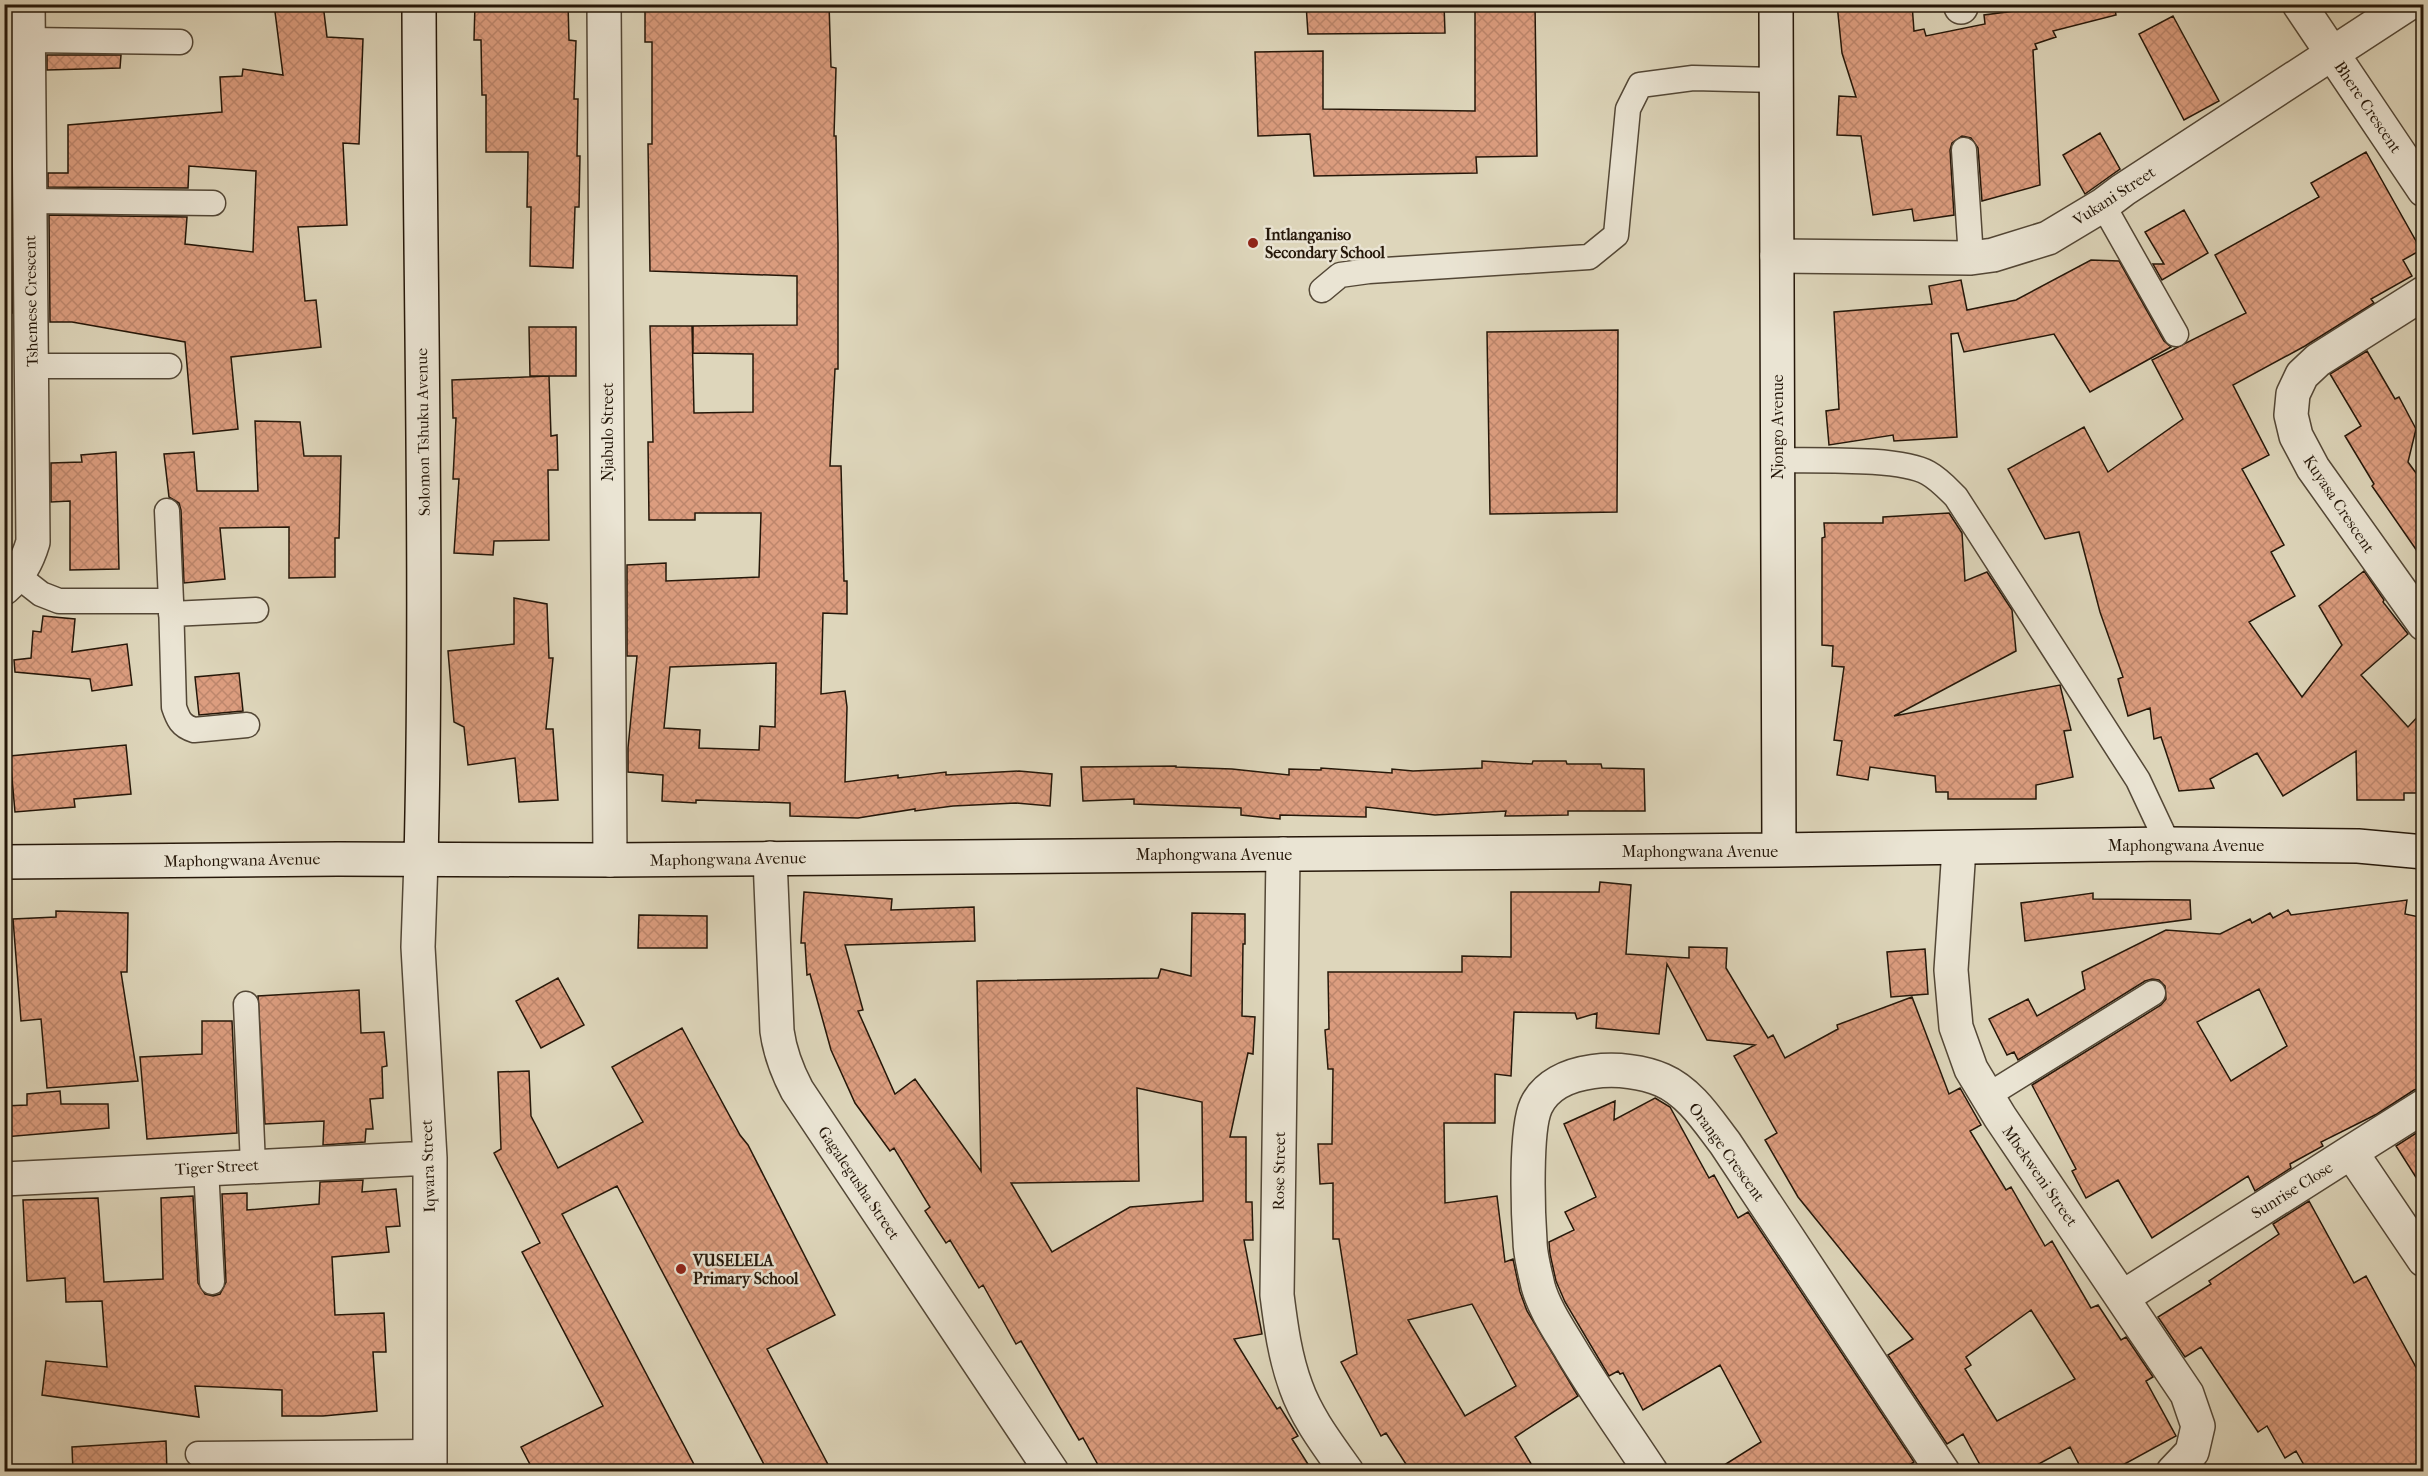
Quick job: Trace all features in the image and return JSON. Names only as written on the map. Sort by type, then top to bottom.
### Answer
[{"type":"street","name":"Tshemese Crescent","points":[[11,582],[27,562],[33,542],[28,4]]},
{"type":"street","name":"Solomon Tshuku Avenue","points":[[419,4],[421,371],[425,582],[421,860]]},
{"type":"street","name":"Njabulo Street","points":[[604,4],[610,860]]},
{"type":"street","name":"Njongo Avenue","points":[[1776,4],[1779,850]]},
{"type":"street","name":"Bhere Crescent","points":[[2299,4],[2424,190]]},
{"type":"street","name":"Vukani Street","points":[[1777,256],[1971,258],[2014,250],[2048,238],[2103,205],[2408,4]]},
{"type":"street","name":"Kuyasa Crescent","points":[[2424,293],[2318,360],[2302,375],[2293,394],[2291,415],[2296,436],[2313,468],[2424,624]]},
{"type":"street","name":"Maphongwana Avenue","points":[[4,862],[338,859],[610,860],[1779,850],[2168,844],[2358,846],[2424,852]]},
{"type":"street","name":"Mbekweni Street","points":[[1959,848],[1951,970],[1956,1027],[1971,1069],[2000,1117],[2187,1394],[2198,1426],[2192,1452],[2173,1472]]},
{"type":"street","name":"Rose Street","points":[[1283,854],[1277,1295],[1284,1348],[1297,1389],[1319,1431],[1347,1472]]},
{"type":"street","name":"Gagalegusha Street","points":[[770,858],[777,1031],[780,1052],[787,1071],[804,1100],[1052,1472]]},
{"type":"street","name":"Iqwara Street","points":[[421,860],[418,947],[430,1158],[430,1462]]},
{"type":"street","name":"Orange Crescent","points":[[1650,1472],[1556,1326],[1539,1288],[1530,1243],[1530,1130],[1536,1106],[1545,1092],[1562,1079],[1592,1071],[1628,1071],[1663,1080],[1693,1102],[1725,1143],[1943,1472]]},
{"type":"street","points":[[2351,1152],[2424,1106]]},
{"type":"street","name":"Sunrise Close","points":[[2123,1297],[2351,1152],[2424,1260]]},
{"type":"street","name":"Tiger Street","points":[[4,1179],[430,1158]]},
{"type":"lane","points":[[28,40],[180,42]]},
{"type":"lane","points":[[1322,290],[1340,275],[1369,271],[1588,257],[1616,235],[1628,110],[1640,85],[1694,78],[1776,80]]},
{"type":"lane","points":[[1965,150],[1971,258]]},
{"type":"lane","points":[[29,201],[213,203]]},
{"type":"lane","points":[[2103,205],[2176,334]]},
{"type":"lane","points":[[31,366],[169,366]]},
{"type":"lane","points":[[1777,460],[1889,463],[1927,472],[1942,482],[1956,497],[2138,780],[2168,844]]},
{"type":"lane","points":[[167,511],[174,707],[179,721],[186,728],[194,730],[247,725]]},
{"type":"lane","points":[[11,582],[59,601],[256,610]]},
{"type":"lane","points":[[1987,1096],[2153,993]]},
{"type":"lane","points":[[246,1004],[253,1165]]},
{"type":"lane","points":[[206,1168],[212,1282]]},
{"type":"lane","points":[[198,1454],[430,1462]]},
{"type":"building","points":[[274,4],[323,4],[327,37],[363,39],[359,144],[343,143],[347,225],[298,227],[305,301],[316,300],[321,347],[231,357],[238,429],[193,434],[185,342],[72,322],[50,322],[49,215],[187,217],[185,244],[253,252],[256,171],[189,166],[188,188],[48,187],[48,173],[68,173],[68,125],[222,112],[220,77],[242,76],[243,69],[283,75]]},
{"type":"building","points":[[475,4],[568,4],[569,40],[576,41],[574,99],[578,99],[577,156],[580,156],[579,207],[575,207],[573,268],[530,266],[531,207],[527,207],[528,152],[486,152],[486,95],[482,95],[481,40],[474,40]]},
{"type":"building","points":[[645,4],[829,4],[831,67],[836,68],[834,136],[836,136],[838,243],[838,369],[835,369],[830,466],[841,466],[847,614],[823,613],[821,694],[845,691],[847,707],[845,782],[946,772],[946,775],[1019,771],[1052,774],[1050,806],[1016,803],[953,806],[858,818],[790,816],[790,803],[662,801],[663,775],[628,772],[628,748],[637,656],[627,656],[627,565],[666,563],[666,581],[759,577],[761,513],[695,513],[695,520],[649,520],[648,442],[653,442],[650,326],[692,326],[694,413],[753,412],[753,354],[693,353],[693,326],[797,325],[797,276],[650,271],[648,144],[652,144],[652,42],[645,42]],"holes":[[[776,663],[775,727],[760,726],[759,750],[699,748],[700,730],[664,728],[670,667]]]},
{"type":"building","points":[[1306,4],[1444,4],[1445,33],[1308,34]]},
{"type":"building","points":[[1475,4],[1535,4],[1537,156],[1476,157],[1477,173],[1314,176],[1310,134],[1258,136],[1255,52],[1323,51],[1323,109],[1475,111]]},
{"type":"building","points":[[1837,4],[1912,4],[1914,31],[1924,29],[1926,36],[1985,24],[1984,15],[2014,11],[2012,4],[2114,4],[2116,15],[2053,31],[2056,37],[2035,44],[2037,49],[2033,50],[2040,185],[1982,201],[1978,148],[1971,138],[1962,136],[1952,143],[1950,150],[1954,215],[1914,221],[1912,209],[1873,215],[1861,136],[1837,135],[1839,96],[1856,97],[1842,53]]},
{"type":"building","points":[[2173,16],[2219,101],[2184,120],[2139,34]]},
{"type":"building","points":[[4,35],[10,35],[10,71],[4,71]]},
{"type":"building","points":[[47,55],[121,55],[120,68],[47,70]]},
{"type":"building","points":[[2100,133],[2120,169],[2085,194],[2063,155]]},
{"type":"building","points":[[2366,152],[2421,250],[2403,260],[2412,276],[2371,299],[2374,303],[2305,346],[2233,385],[2269,455],[2242,469],[2284,545],[2271,552],[2295,596],[2249,622],[2302,697],[2342,645],[2319,606],[2364,571],[2384,600],[2383,602],[2408,634],[2361,675],[2408,727],[2424,710],[2424,793],[2404,793],[2404,800],[2357,800],[2356,751],[2283,796],[2257,753],[2210,779],[2214,788],[2179,791],[2161,737],[2154,739],[2150,708],[2128,716],[2118,679],[2123,677],[2100,612],[2079,532],[2045,539],[2008,469],[2084,427],[2108,472],[2183,419],[2152,360],[2246,313],[2215,255],[2319,197],[2311,183]]},
{"type":"building","points":[[4,174],[11,174],[12,313],[4,313]]},
{"type":"building","points":[[2184,210],[2208,253],[2162,280],[2153,264],[2164,264],[2145,232]]},
{"type":"building","points":[[2091,260],[2119,261],[2164,341],[2171,347],[2090,392],[2054,334],[1964,352],[1958,333],[1951,334],[1957,437],[1894,441],[1893,435],[1829,445],[1826,411],[1839,409],[1834,312],[1932,304],[1929,286],[1961,280],[1967,310],[2016,300]]},
{"type":"building","points":[[529,327],[576,327],[576,376],[530,376]]},
{"type":"building","points":[[1618,330],[1617,512],[1490,514],[1487,332]]},
{"type":"building","points":[[2367,351],[2395,399],[2399,397],[2416,429],[2408,462],[2424,484],[2424,561],[2372,486],[2374,484],[2345,436],[2361,426],[2330,374]]},
{"type":"building","points":[[549,376],[551,436],[557,435],[558,470],[548,470],[549,540],[494,541],[493,555],[454,553],[459,479],[453,479],[456,418],[453,418],[452,380]]},
{"type":"building","points":[[255,421],[300,422],[304,456],[341,456],[339,538],[335,538],[335,577],[289,578],[289,527],[220,528],[225,579],[184,583],[181,510],[179,503],[169,497],[164,454],[194,452],[197,491],[258,491]]},
{"type":"building","points":[[116,452],[119,569],[70,570],[70,501],[51,502],[51,463],[82,462],[81,455]]},
{"type":"building","points":[[1949,513],[1962,533],[1965,581],[1987,572],[2012,610],[2016,651],[1894,716],[2060,685],[2071,730],[2064,731],[2073,777],[2036,785],[2036,799],[1948,799],[1948,792],[1936,792],[1935,776],[1870,767],[1868,780],[1837,775],[1842,741],[1834,740],[1844,667],[1832,666],[1833,646],[1822,645],[1824,523],[1883,523],[1883,517]]},
{"type":"building","points":[[514,598],[547,604],[549,658],[553,658],[546,729],[553,729],[558,800],[519,802],[515,758],[468,765],[464,727],[454,722],[448,651],[514,644]]},
{"type":"building","points":[[43,616],[75,619],[72,652],[127,644],[132,685],[92,691],[90,679],[15,672],[14,660],[31,658],[33,631],[41,632]]},
{"type":"building","points":[[239,673],[243,711],[199,715],[195,677]]},
{"type":"building","points":[[126,745],[131,794],[74,799],[75,807],[15,812],[10,756]]},
{"type":"building","points":[[1482,761],[1532,764],[1533,761],[1566,761],[1567,764],[1601,764],[1602,768],[1644,769],[1645,811],[1568,811],[1568,815],[1505,816],[1506,811],[1435,815],[1366,807],[1366,817],[1280,815],[1280,819],[1241,815],[1241,808],[1134,804],[1134,799],[1083,801],[1081,767],[1176,766],[1289,775],[1289,769],[1321,770],[1321,768],[1392,773],[1392,769],[1413,771],[1482,768]]},
{"type":"building","points":[[1600,882],[1631,885],[1626,954],[1689,958],[1689,947],[1727,948],[1726,968],[1768,1038],[1773,1035],[1785,1058],[1838,1029],[1837,1025],[1912,997],[1949,1094],[1960,1088],[1981,1125],[1970,1131],[2006,1190],[2011,1187],[2045,1246],[2052,1241],[2091,1308],[2098,1305],[2121,1340],[2126,1337],[2153,1377],[2146,1381],[2176,1436],[2110,1472],[2083,1472],[2070,1447],[2024,1472],[1984,1472],[1963,1434],[1947,1444],[1888,1355],[1913,1339],[1798,1197],[1765,1140],[1777,1133],[1734,1056],[1755,1045],[1707,1040],[1667,964],[1659,1034],[1596,1028],[1597,1013],[1577,1019],[1575,1013],[1514,1012],[1511,1076],[1495,1074],[1495,1123],[1444,1123],[1445,1203],[1497,1196],[1505,1262],[1513,1259],[1520,1292],[1527,1311],[1578,1396],[1515,1437],[1536,1472],[1411,1472],[1386,1433],[1381,1436],[1341,1362],[1357,1354],[1339,1239],[1333,1239],[1333,1183],[1320,1184],[1318,1144],[1332,1144],[1333,1069],[1328,1069],[1325,1030],[1329,1029],[1328,972],[1462,972],[1462,956],[1511,957],[1511,892],[1599,892]],"holes":[[[1472,1304],[1516,1386],[1465,1416],[1408,1320]],[[2031,1310],[2075,1379],[1997,1421],[1965,1369],[1971,1365],[1966,1357]]]},
{"type":"building","points":[[804,892],[892,899],[891,910],[974,907],[975,941],[845,945],[863,1010],[858,1011],[895,1094],[915,1079],[981,1171],[977,981],[1158,978],[1161,969],[1191,976],[1192,913],[1245,914],[1242,1016],[1255,1017],[1253,1054],[1248,1053],[1230,1137],[1246,1137],[1246,1202],[1252,1202],[1253,1240],[1244,1240],[1262,1334],[1234,1339],[1277,1409],[1280,1407],[1298,1436],[1292,1439],[1313,1472],[1102,1472],[1083,1438],[1079,1440],[1021,1341],[1016,1344],[983,1285],[979,1288],[950,1240],[946,1243],[925,1211],[930,1207],[894,1148],[890,1151],[855,1103],[831,1050],[810,974],[807,975],[805,943],[801,943]],"holes":[[[1137,1088],[1202,1102],[1203,1201],[1130,1207],[1052,1252],[1011,1183],[1139,1181]]]},
{"type":"building","points":[[2093,893],[2093,899],[2190,900],[2191,919],[2025,941],[2021,903]]},
{"type":"building","points":[[2407,900],[2405,914],[2424,918],[2424,1087],[2414,1090],[2377,1114],[2321,1142],[2323,1146],[2290,1164],[2291,1168],[2255,1191],[2248,1176],[2152,1238],[2118,1180],[2086,1198],[2072,1171],[2076,1169],[2032,1085],[2161,1005],[2166,999],[2165,986],[2159,980],[2145,981],[2018,1060],[2014,1052],[2007,1055],[1989,1019],[2028,999],[2037,1016],[2085,989],[2082,972],[2166,930],[2220,934],[2250,919],[2252,923],[2270,913],[2273,918],[2288,910],[2291,915]],"holes":[[[2259,989],[2287,1046],[2231,1081],[2197,1022]]]},
{"type":"building","points":[[56,911],[128,913],[127,972],[121,972],[138,1081],[47,1088],[41,1019],[21,1021],[13,919],[56,917]]},
{"type":"building","points":[[639,915],[707,916],[707,948],[638,948]]},
{"type":"building","points":[[1925,949],[1928,994],[1891,997],[1887,952]]},
{"type":"building","points":[[558,978],[584,1025],[541,1048],[516,1001]]},
{"type":"building","points":[[359,990],[361,1033],[384,1032],[387,1066],[382,1067],[383,1098],[370,1099],[373,1129],[366,1129],[365,1142],[323,1145],[324,1121],[265,1124],[258,996]]},
{"type":"building","points":[[202,1021],[232,1021],[237,1133],[147,1139],[140,1057],[202,1054]]},
{"type":"building","points":[[682,1028],[740,1135],[748,1145],[835,1315],[767,1349],[832,1472],[768,1472],[617,1186],[562,1214],[698,1472],[534,1472],[521,1447],[603,1406],[522,1252],[540,1243],[494,1153],[501,1149],[498,1072],[529,1071],[531,1116],[558,1168],[643,1122],[612,1067]]},
{"type":"building","points":[[60,1091],[61,1104],[108,1104],[109,1128],[4,1137],[4,1106],[27,1105],[27,1094]]},
{"type":"building","points":[[1655,1098],[1670,1107],[1709,1178],[1714,1175],[1738,1218],[1748,1212],[1914,1462],[1898,1472],[1713,1472],[1761,1442],[1720,1365],[1643,1410],[1623,1373],[1620,1374],[1618,1371],[1609,1376],[1565,1302],[1556,1281],[1550,1254],[1549,1242],[1574,1230],[1565,1212],[1596,1197],[1564,1124],[1615,1101],[1614,1120]]},
{"type":"building","points":[[2424,1128],[2424,1190],[2396,1146]]},
{"type":"building","points":[[363,1180],[362,1192],[396,1189],[400,1226],[386,1227],[389,1252],[332,1257],[335,1315],[384,1313],[386,1352],[373,1352],[377,1411],[323,1416],[282,1416],[282,1390],[195,1386],[199,1417],[42,1395],[46,1361],[107,1367],[102,1301],[66,1302],[65,1278],[27,1281],[23,1200],[98,1198],[104,1282],[163,1279],[161,1198],[193,1196],[198,1283],[205,1294],[213,1296],[220,1294],[226,1282],[222,1194],[247,1193],[247,1210],[319,1204],[320,1182]]},
{"type":"building","points":[[2309,1201],[2354,1283],[2366,1276],[2424,1382],[2424,1472],[2308,1472],[2296,1451],[2285,1458],[2267,1426],[2258,1432],[2201,1347],[2185,1357],[2158,1317],[2211,1284],[2209,1281],[2279,1234],[2273,1224]]},
{"type":"building","points":[[166,1441],[167,1472],[73,1472],[72,1447]]},
{"type":"place","name":"Intlanganiso Secondary School","points":[[1253,243]]},
{"type":"place","name":"VUSELELA Primary School","points":[[681,1269]]}]
